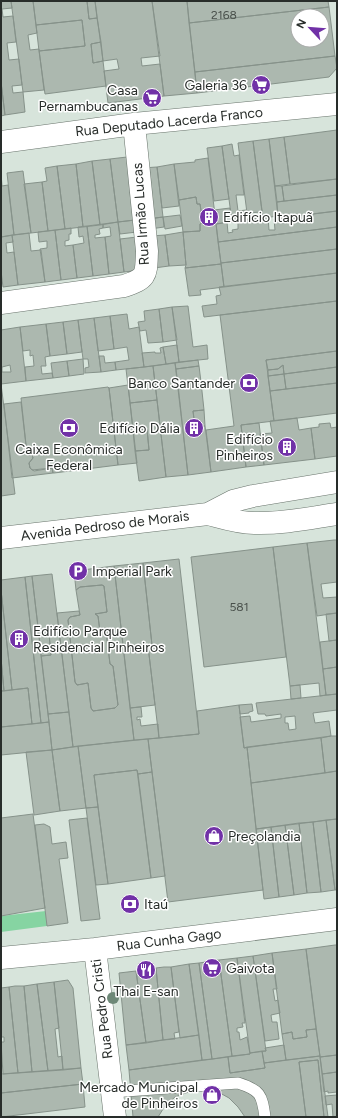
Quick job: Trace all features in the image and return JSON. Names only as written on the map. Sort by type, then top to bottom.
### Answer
[{"type":"street","name":"Rua Deputado Lacerda Franco","points":[[1,142],[134,124],[337,104]]},
{"type":"street","name":"Rua Irmão Lucas","points":[[1,304],[124,286],[140,281],[146,272],[147,251],[134,124]]},
{"type":"street","name":"Avenida Pedroso de Morais","points":[[208,514],[233,501],[337,482]]},
{"type":"street","name":"Avenida Pedroso de Morais","points":[[1,538],[208,514],[253,523],[274,523],[337,514]]},
{"type":"street","name":"Rua Cunha Gago","points":[[1,958],[95,949],[337,919]]},
{"type":"street","name":"Rua Pedro Cristi","points":[[95,949],[115,1117]]},
{"type":"lane","points":[[112,1092],[238,1083],[253,1088],[263,1100],[265,1117]]},
{"type":"green space","points":[[46,911],[47,926],[1,932],[1,916]]},
{"type":"building","points":[[1,1],[11,1],[12,8],[2,9],[3,17],[13,16],[16,42],[7,43],[9,60],[19,59],[22,85],[12,86],[13,93],[23,92],[25,112],[5,115],[1,82]]},
{"type":"building","points":[[11,1],[33,1],[37,33],[28,35],[30,50],[39,49],[44,90],[23,92]]},
{"type":"building","points":[[33,1],[87,1],[89,19],[97,18],[101,42],[91,44],[93,63],[103,61],[106,86],[45,94],[39,51],[85,46],[82,20],[36,25]]},
{"type":"building","points":[[87,1],[95,1],[97,18],[89,19]]},
{"type":"building","points":[[95,1],[152,1],[160,56],[141,58],[142,66],[160,64],[164,96],[108,103],[104,71],[119,69],[117,59],[103,61]]},
{"type":"building","points":[[152,1],[187,1],[197,93],[164,96]]},
{"type":"building","points":[[187,1],[328,1],[329,7],[290,8],[290,11],[189,23]]},
{"type":"building","points":[[290,11],[290,48],[330,48],[330,15],[335,56],[195,72],[189,23]]},
{"type":"building","points":[[82,20],[85,46],[39,51],[36,25]]},
{"type":"building","points":[[101,42],[103,61],[93,63],[91,44]]},
{"type":"building","points":[[335,56],[337,68],[329,77],[197,93],[195,72]]},
{"type":"building","points":[[1,82],[5,115],[1,116]]},
{"type":"building","points":[[337,130],[337,179],[290,184],[284,137]]},
{"type":"building","points":[[284,137],[290,184],[275,186],[269,139]]},
{"type":"building","points":[[269,139],[278,216],[263,218],[253,141]]},
{"type":"building","points":[[253,141],[262,212],[247,213],[238,143]]},
{"type":"building","points":[[232,144],[234,156],[239,155],[244,195],[236,195],[238,211],[246,210],[247,220],[232,222],[222,146]]},
{"type":"building","points":[[222,146],[229,199],[214,201],[207,148]]},
{"type":"building","points":[[127,157],[135,220],[118,222],[110,159]]},
{"type":"building","name":"Edifício Itapuã","points":[[208,158],[221,264],[185,268],[183,232],[200,231],[200,224],[203,223],[200,204],[197,204],[196,197],[179,200],[174,164],[195,162],[195,160]]},
{"type":"building","points":[[110,159],[118,222],[100,225],[92,161]]},
{"type":"building","points":[[92,161],[100,225],[83,227],[76,164]]},
{"type":"building","points":[[76,164],[83,227],[65,229],[57,166]]},
{"type":"building","points":[[174,164],[179,206],[162,208],[157,167]]},
{"type":"building","points":[[57,166],[65,229],[48,231],[42,182],[47,181],[45,168]]},
{"type":"building","points":[[157,167],[163,217],[148,219],[142,168]]},
{"type":"building","points":[[23,171],[31,233],[14,235],[7,173]]},
{"type":"building","points":[[1,173],[2,186],[8,185],[14,235],[1,237]]},
{"type":"building","points":[[337,179],[337,195],[284,201],[282,186]]},
{"type":"building","points":[[42,182],[48,231],[31,233],[24,184]]},
{"type":"building","points":[[275,186],[282,186],[284,201],[277,202]]},
{"type":"building","points":[[337,195],[337,211],[278,218],[277,202]]},
{"type":"building","points":[[196,197],[197,204],[200,204],[203,223],[200,224],[200,231],[183,232],[179,200]]},
{"type":"building","points":[[230,208],[232,222],[216,224],[214,210]]},
{"type":"building","points":[[337,211],[337,227],[218,242],[216,224],[227,222],[228,233],[233,232],[232,230],[238,229],[238,221],[268,217],[269,230],[275,230],[274,219]]},
{"type":"building","points":[[180,215],[182,226],[165,229],[163,217]]},
{"type":"building","points":[[163,217],[164,227],[150,229],[148,219]]},
{"type":"building","points":[[135,220],[137,232],[120,234],[118,222]]},
{"type":"building","points":[[118,222],[124,272],[109,274],[105,237],[111,236],[110,227],[103,228],[103,224]]},
{"type":"building","points":[[103,224],[103,228],[99,229],[100,234],[95,235],[95,238],[105,237],[109,274],[93,276],[87,226]]},
{"type":"building","points":[[87,226],[93,276],[77,278],[73,245],[84,243],[83,236],[79,237],[78,227]]},
{"type":"building","points":[[337,227],[337,249],[221,263],[218,242]]},
{"type":"building","points":[[71,228],[69,240],[65,241],[65,246],[73,245],[77,278],[61,280],[55,230]]},
{"type":"building","points":[[55,230],[61,280],[45,282],[40,249],[47,248],[47,241],[39,242],[38,232]]},
{"type":"building","points":[[183,232],[186,265],[169,266],[165,235]]},
{"type":"building","points":[[29,233],[31,251],[41,250],[45,282],[18,285],[12,235]]},
{"type":"building","points":[[12,235],[13,242],[6,243],[7,253],[14,252],[18,285],[3,287],[1,271],[1,237]]},
{"type":"building","points":[[165,235],[169,266],[154,268],[151,236]]},
{"type":"building","points":[[137,237],[141,270],[124,272],[120,239]]},
{"type":"building","points":[[337,249],[337,273],[224,287],[221,263]]},
{"type":"building","points":[[221,264],[224,287],[200,290],[201,295],[189,296],[185,268]]},
{"type":"building","points":[[337,273],[337,301],[204,317],[202,306],[217,304],[216,296],[221,295],[219,287]]},
{"type":"building","name":"Banco Santander","points":[[337,301],[337,351],[266,360],[274,421],[241,425],[246,467],[211,472],[206,430],[234,426],[220,315]]},
{"type":"building","points":[[188,306],[193,347],[207,345],[208,359],[179,362],[172,307]]},
{"type":"building","points":[[172,307],[177,340],[163,342],[159,309]]},
{"type":"building","points":[[159,309],[163,342],[148,343],[146,330],[140,331],[138,322],[145,321],[144,311]]},
{"type":"building","points":[[127,314],[129,329],[139,327],[144,367],[116,370],[115,362],[129,360],[127,347],[114,349],[110,316]]},
{"type":"building","points":[[110,316],[114,349],[98,351],[94,318]]},
{"type":"building","points":[[94,318],[101,372],[85,373],[85,368],[89,367],[88,359],[83,359],[78,320]]},
{"type":"building","points":[[78,320],[82,352],[67,354],[63,322]]},
{"type":"building","points":[[63,322],[67,354],[50,356],[46,324]]},
{"type":"building","points":[[46,324],[50,356],[45,357],[46,366],[41,366],[42,374],[52,373],[53,378],[26,381],[25,367],[34,366],[33,355],[30,356],[30,350],[23,351],[20,327]]},
{"type":"building","points":[[20,327],[26,381],[1,384],[1,330]],"holes":[[[10,365],[11,372],[2,372],[2,367]]]},
{"type":"building","points":[[177,345],[179,362],[166,364],[163,347]]},
{"type":"building","points":[[163,347],[166,364],[144,367],[142,353],[161,353],[160,348]]},
{"type":"building","points":[[337,351],[337,367],[284,374],[283,365],[278,369],[268,370],[266,360]]},
{"type":"building","points":[[99,356],[104,356],[105,363],[115,362],[116,370],[101,372]]},
{"type":"building","points":[[83,359],[84,374],[69,376],[67,361]]},
{"type":"building","points":[[198,360],[199,366],[176,369],[175,363]]},
{"type":"building","points":[[67,361],[69,376],[53,378],[51,363]]},
{"type":"building","points":[[175,363],[188,475],[166,477],[153,366]]},
{"type":"building","points":[[283,365],[284,374],[268,376],[268,370],[278,369]]},
{"type":"building","points":[[153,366],[157,400],[130,403],[126,369]]},
{"type":"building","points":[[199,366],[201,382],[178,385],[176,369]]},
{"type":"building","points":[[337,367],[337,383],[286,389],[284,374]]},
{"type":"building","points":[[284,374],[286,389],[270,391],[268,376]]},
{"type":"building","name":"Edifício Dália","points":[[201,382],[204,410],[193,411],[195,427],[205,426],[211,472],[188,475],[178,385]]},
{"type":"building","points":[[337,383],[337,413],[274,421],[270,391]]},
{"type":"building","points":[[1,384],[15,494],[1,496]]},
{"type":"building","points":[[128,385],[137,463],[118,465],[109,388]]},
{"type":"building","name":"Caixa Econômica Federal","points":[[108,387],[118,465],[54,473],[52,468],[32,470],[29,463],[33,458],[32,455],[27,454],[21,398]]},
{"type":"building","points":[[157,400],[166,477],[139,481],[135,451],[149,450],[147,429],[133,431],[130,403]]},
{"type":"building","points":[[21,402],[27,454],[32,455],[33,458],[29,463],[30,468],[34,471],[52,468],[53,473],[12,478],[4,404]]},
{"type":"building","points":[[204,410],[205,426],[195,427],[193,411]]},
{"type":"building","name":"Edifício Pinheiros","points":[[297,418],[299,430],[311,428],[315,459],[264,465],[260,434],[272,433],[270,421]]},
{"type":"building","points":[[259,423],[264,465],[246,467],[241,425]]},
{"type":"building","points":[[330,423],[331,428],[337,427],[337,456],[315,459],[311,428],[319,427],[319,424]]},
{"type":"building","points":[[147,429],[149,450],[135,451],[133,431]]},
{"type":"building","points":[[337,540],[337,582],[321,584],[323,598],[337,597],[337,613],[317,616],[307,543]]},
{"type":"building","points":[[307,543],[326,695],[320,696],[319,683],[290,686],[273,547]]},
{"type":"building","points":[[273,547],[286,657],[204,667],[191,557]]},
{"type":"building","points":[[179,559],[199,734],[159,738],[148,646],[152,645],[143,563]]},
{"type":"building","points":[[143,563],[152,645],[148,646],[155,705],[130,708],[114,566]]},
{"type":"building","points":[[114,566],[134,740],[73,747],[57,613],[79,611],[80,615],[70,617],[68,620],[75,682],[77,685],[88,683],[91,708],[93,711],[115,708],[118,705],[113,666],[110,664],[106,631],[100,632],[98,616],[95,614],[107,612],[104,586],[80,587],[76,590],[74,571]]},
{"type":"building","points":[[52,574],[69,712],[48,714],[41,656],[51,655],[49,634],[39,635],[32,576]]},
{"type":"building","points":[[32,576],[49,722],[41,723],[25,577]]},
{"type":"building","name":"Edifício Parque Residencial Pinheiros","points":[[25,577],[41,723],[32,724],[28,688],[12,690],[1,590],[1,580]]},
{"type":"building","points":[[104,586],[107,612],[95,614],[98,616],[100,632],[106,631],[110,664],[113,666],[118,705],[115,708],[93,711],[91,708],[88,683],[77,685],[75,682],[68,620],[70,617],[80,615],[76,590],[80,587]]},
{"type":"building","points":[[1,590],[12,690],[4,691],[1,658]]},
{"type":"building","points":[[337,613],[337,640],[329,641],[326,614]]},
{"type":"building","points":[[49,634],[51,655],[41,656],[39,635]]},
{"type":"building","points":[[337,640],[337,667],[323,669],[320,642]]},
{"type":"building","points":[[1,658],[4,691],[1,691]]},
{"type":"building","points":[[337,667],[337,694],[326,695],[323,669]]},
{"type":"building","points":[[300,685],[301,698],[291,699],[290,686]]},
{"type":"building","points":[[28,688],[32,724],[1,727],[1,691]]},
{"type":"building","points":[[337,694],[337,710],[313,713],[315,723],[329,721],[331,736],[244,748],[240,717],[250,716],[251,722],[281,718],[281,714],[266,716],[265,714],[258,714],[256,703]],"holes":[[[295,716],[296,729],[289,730],[288,723],[285,723],[285,717]]]},
{"type":"building","points":[[252,704],[253,711],[240,714],[239,705]]},
{"type":"building","points":[[239,705],[244,748],[247,747],[263,890],[168,902],[148,739],[199,734],[197,711]]},
{"type":"building","points":[[141,707],[142,717],[137,717],[137,720],[140,719],[141,726],[158,724],[159,738],[134,740],[130,708]]},
{"type":"building","points":[[69,712],[73,747],[52,750],[48,714]]},
{"type":"building","points":[[49,722],[52,750],[1,755],[1,727]]},
{"type":"building","points":[[337,736],[337,771],[325,773],[321,738]]},
{"type":"building","points":[[321,738],[325,773],[251,783],[247,747]]},
{"type":"building","points":[[148,739],[152,772],[138,774],[137,770],[94,775],[98,807],[86,808],[78,746]]},
{"type":"building","points":[[78,746],[86,808],[60,811],[52,750]]},
{"type":"building","points":[[52,750],[60,811],[34,815],[26,752]]},
{"type":"building","points":[[137,770],[151,878],[108,884],[94,775]]},
{"type":"building","points":[[337,771],[337,819],[256,829],[251,783]]},
{"type":"building","points":[[152,772],[165,876],[151,878],[138,774]]},
{"type":"building","points":[[98,807],[108,884],[96,885],[86,808]]},
{"type":"building","points":[[33,814],[45,908],[1,916],[1,818]]},
{"type":"building","points":[[87,818],[100,919],[81,921],[69,820]]},
{"type":"building","points":[[337,819],[337,890],[335,890],[326,820]]},
{"type":"building","points":[[326,820],[335,890],[321,892],[313,822]]},
{"type":"building","points":[[313,822],[321,892],[307,893],[299,823]]},
{"type":"building","points":[[299,823],[307,893],[294,895],[285,825]]},
{"type":"building","points":[[44,824],[50,827],[52,844],[66,842],[68,858],[59,859],[68,923],[47,926],[35,825]]},
{"type":"building","points":[[285,825],[294,895],[279,897],[271,827]]},
{"type":"building","points":[[271,827],[279,897],[264,899],[256,829]]},
{"type":"building","points":[[337,945],[337,1055],[320,1057],[306,949]]},
{"type":"building","points":[[306,949],[316,1029],[306,1030],[307,1037],[293,1039],[292,1032],[282,1034],[272,953]]},
{"type":"building","points":[[272,953],[277,989],[273,989],[275,1001],[278,1000],[280,1013],[271,1015],[272,1022],[277,1022],[279,1039],[265,1041],[253,956]]},
{"type":"building","points":[[253,956],[266,1051],[250,1053],[237,958]]},
{"type":"building","points":[[237,958],[245,1023],[242,1023],[243,1027],[237,1028],[237,1032],[239,1032],[240,1040],[247,1037],[250,1054],[232,1056],[219,960]]},
{"type":"building","points":[[219,960],[232,1056],[212,1059],[199,963]]},
{"type":"building","points":[[199,963],[212,1059],[202,1060],[189,964]]},
{"type":"building","points":[[189,964],[199,1035],[180,1038],[171,967]]},
{"type":"building","points":[[171,967],[179,1032],[174,1033],[175,1039],[163,1040],[156,968]]},
{"type":"building","points":[[156,968],[163,1040],[146,1043],[136,971]]},
{"type":"building","points":[[136,971],[146,1043],[126,1045],[119,973]]},
{"type":"building","points":[[68,980],[73,988],[81,1068],[63,1070],[54,982]]},
{"type":"building","points":[[54,982],[59,1028],[55,1029],[58,1057],[62,1056],[63,1070],[48,1071],[37,984]]},
{"type":"building","points":[[37,984],[48,1071],[32,1072],[24,986]]},
{"type":"building","points":[[24,986],[32,1072],[18,1073],[9,987]]},
{"type":"building","points":[[9,987],[18,1073],[3,1074],[1,1042],[4,1042],[4,1037],[1,1037],[1,988]]},
{"type":"building","points":[[316,1029],[320,1056],[286,1060],[282,1034],[292,1032],[293,1039],[307,1037],[306,1030]]},
{"type":"building","points":[[199,1035],[202,1060],[129,1070],[126,1045]]},
{"type":"building","points":[[284,1045],[286,1060],[264,1063],[262,1051],[266,1051],[265,1048]]},
{"type":"building","points":[[262,1051],[265,1068],[230,1073],[228,1057]]},
{"type":"building","points":[[337,1055],[337,1072],[322,1074],[320,1057]]},
{"type":"building","name":"Mercado Municipal de Pinheiros","points":[[320,1056],[328,1117],[324,1117],[318,1060],[299,1062],[306,1117],[245,1117],[229,1098],[220,1093],[207,1090],[191,1091],[175,1097],[165,1106],[158,1117],[133,1117],[129,1070],[228,1057],[230,1073],[265,1068],[264,1063]]},
{"type":"building","points":[[318,1060],[324,1117],[306,1117],[299,1062]]},
{"type":"building","points":[[81,1068],[83,1084],[1,1093],[1,1074]]},
{"type":"building","points":[[337,1072],[337,1092],[324,1092],[322,1074]]},
{"type":"building","points":[[83,1084],[85,1107],[1,1117],[1,1093]]},
{"type":"building","points":[[337,1095],[337,1116],[333,1117],[332,1104],[326,1105],[325,1096]]},
{"type":"place","name":"Galeria 36","points":[[261,85]]},
{"type":"place","name":"Casa Pernambucanas","points":[[152,98]]},
{"type":"place","name":"Edifício Itapuã","points":[[209,217]]},
{"type":"place","name":"Banco Santander","points":[[249,383]]},
{"type":"place","name":"Caixa Econômica Federal","points":[[69,428]]},
{"type":"place","name":"Edifício Dália","points":[[194,428]]},
{"type":"place","name":"Edifício Pinheiros","points":[[287,447]]},
{"type":"place","name":"Imperial Park","points":[[78,571]]},
{"type":"place","name":"Edifício Parque Residencial Pinheiros","points":[[19,639]]},
{"type":"place","name":"Preçolandia","points":[[214,836]]},
{"type":"place","name":"Itaú","points":[[130,904]]},
{"type":"place","name":"Gaivota","points":[[212,968]]},
{"type":"place","name":"Thai E-san","points":[[146,970]]},
{"type":"place","name":"Mercado Municipal de Pinheiros","points":[[212,1095]]}]
